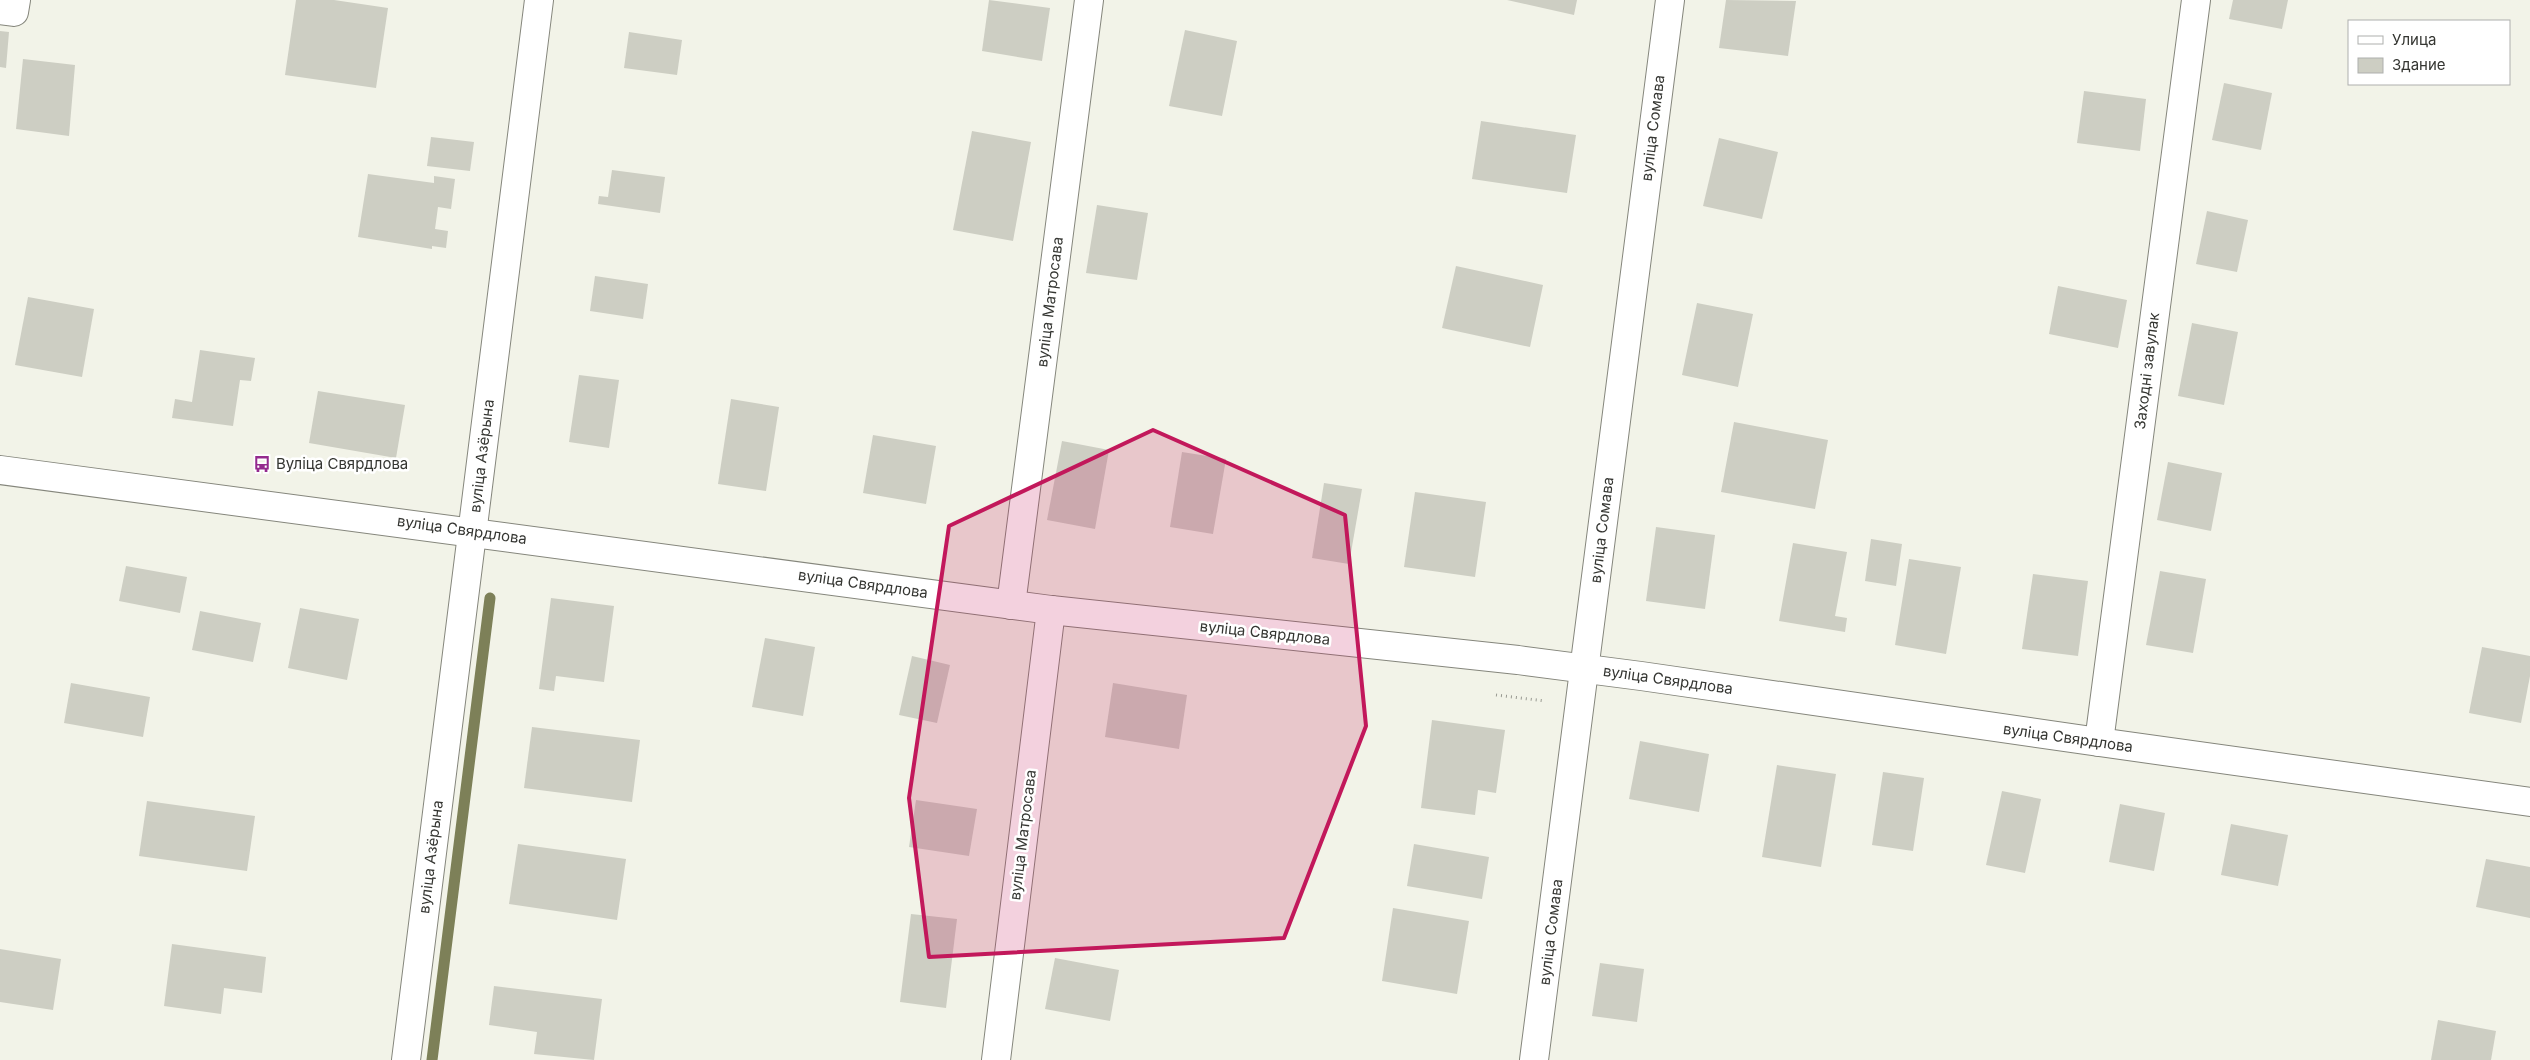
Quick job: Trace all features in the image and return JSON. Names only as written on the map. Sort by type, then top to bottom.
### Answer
[{"type":"street","points":[[0,10],[14,12],[16,0]]},
{"type":"street","name":"вуліца Азёрына","points":[[406,1060],[539,0]]},
{"type":"street","name":"вуліца Матросава","points":[[1011,604],[1089,0]]},
{"type":"street","name":"вуліца Сомава","points":[[1534,1060],[1670,0]]},
{"type":"street","name":"Заходні завулак","points":[[2099,742],[2196,0]]},
{"type":"street","name":"вуліца Свярдлова","points":[[0,470],[472,531],[1051,610],[1508,659],[1641,676],[2530,802]]},
{"type":"street","name":"вуліца Матросава","points":[[996,1060],[1051,610]]},
{"type":"highlighted area","points":[[1153,430],[1345,515],[1366,726],[1284,938],[929,957],[909,798],[949,526]]},
{"type":"building","points":[[296,0],[334,0],[388,8],[376,88],[285,75]]},
{"type":"building","points":[[989,0],[1050,8],[1042,61],[982,51]]},
{"type":"building","points":[[1507,0],[1577,0],[1574,15]]},
{"type":"building","points":[[1726,0],[1796,1],[1788,56],[1719,48]]},
{"type":"building","points":[[2233,0],[2288,0],[2282,29],[2229,19]]},
{"type":"building","points":[[1185,30],[1237,41],[1222,116],[1169,106]]},
{"type":"building","points":[[0,31],[9,32],[6,68],[0,67]]},
{"type":"building","points":[[629,32],[682,40],[677,75],[624,68]]},
{"type":"building","points":[[23,59],[75,65],[69,136],[16,129]]},
{"type":"building","points":[[2224,83],[2272,93],[2261,150],[2212,140]]},
{"type":"building","points":[[2084,91],[2146,99],[2140,151],[2077,143]]},
{"type":"building","points":[[1481,121],[1576,135],[1567,193],[1472,179]]},
{"type":"building","points":[[972,131],[1031,142],[1013,241],[953,230]]},
{"type":"building","points":[[431,137],[474,142],[470,171],[427,166]]},
{"type":"building","points":[[1719,138],[1778,152],[1762,219],[1703,206]]},
{"type":"building","points":[[612,170],[665,177],[660,213],[598,204],[599,196],[608,197]]},
{"type":"building","points":[[368,174],[434,183],[434,176],[455,179],[451,209],[438,207],[435,229],[448,231],[446,248],[432,246],[432,249],[358,237]]},
{"type":"building","points":[[1097,205],[1148,213],[1137,280],[1086,273]]},
{"type":"building","points":[[2207,211],[2248,220],[2237,272],[2196,264]]},
{"type":"building","points":[[1456,266],[1543,285],[1530,347],[1442,328]]},
{"type":"building","points":[[595,276],[648,284],[643,319],[590,311]]},
{"type":"building","points":[[2058,286],[2127,300],[2118,348],[2049,334]]},
{"type":"building","points":[[28,297],[94,309],[82,377],[15,365]]},
{"type":"building","points":[[1697,303],[1753,314],[1738,387],[1682,375]]},
{"type":"building","points":[[2192,323],[2238,332],[2224,405],[2178,396]]},
{"type":"building","points":[[200,350],[255,358],[251,381],[240,380],[233,426],[172,418],[175,399],[192,402]]},
{"type":"building","points":[[579,375],[619,380],[609,448],[569,442]]},
{"type":"building","points":[[318,391],[405,405],[396,458],[309,443]]},
{"type":"building","points":[[731,399],[779,407],[766,491],[718,484]]},
{"type":"building","points":[[1734,422],[1828,440],[1815,509],[1721,492]]},
{"type":"building","points":[[873,435],[936,446],[926,504],[863,493]]},
{"type":"building","points":[[1062,441],[1109,450],[1095,529],[1047,520]]},
{"type":"building","points":[[1182,452],[1226,459],[1213,534],[1170,527]]},
{"type":"building","points":[[2168,462],[2222,473],[2211,531],[2157,520]]},
{"type":"building","points":[[1324,483],[1362,489],[1349,564],[1312,558]]},
{"type":"building","points":[[1415,492],[1486,502],[1475,577],[1404,567]]},
{"type":"building","points":[[1656,527],[1715,535],[1705,609],[1646,601]]},
{"type":"building","points":[[1871,539],[1902,544],[1896,586],[1865,581]]},
{"type":"building","points":[[1793,543],[1847,552],[1835,616],[1847,618],[1845,632],[1779,621]]},
{"type":"building","points":[[1909,559],[1961,567],[1946,654],[1895,645]]},
{"type":"building","points":[[126,566],[187,577],[180,613],[119,601]]},
{"type":"building","points":[[2160,571],[2206,579],[2193,653],[2146,645]]},
{"type":"building","points":[[2033,574],[2088,581],[2078,656],[2022,649]]},
{"type":"building","points":[[551,598],[614,606],[604,682],[556,676],[554,691],[539,689]]},
{"type":"building","points":[[300,608],[359,619],[347,680],[288,668]]},
{"type":"building","points":[[200,611],[261,623],[253,662],[192,650]]},
{"type":"building","points":[[765,638],[815,647],[803,716],[752,707]]},
{"type":"building","points":[[2482,647],[2530,656],[2530,676],[2521,723],[2469,713]]},
{"type":"building","points":[[912,656],[950,665],[937,723],[899,715]]},
{"type":"building","points":[[71,683],[150,697],[143,737],[64,723]]},
{"type":"building","points":[[1113,683],[1187,695],[1179,749],[1105,737]]},
{"type":"building","points":[[1432,720],[1505,730],[1496,793],[1478,790],[1475,815],[1421,808]]},
{"type":"building","points":[[532,727],[640,740],[632,802],[524,788]]},
{"type":"building","points":[[1640,741],[1709,754],[1699,812],[1629,799]]},
{"type":"building","points":[[1777,765],[1836,774],[1821,867],[1762,857]]},
{"type":"building","points":[[1883,772],[1924,778],[1913,851],[1872,845]]},
{"type":"building","points":[[2002,791],[2041,799],[2025,873],[1986,865]]},
{"type":"building","points":[[916,800],[977,809],[969,856],[909,847]]},
{"type":"building","points":[[147,801],[255,816],[247,871],[139,856]]},
{"type":"building","points":[[2120,804],[2165,813],[2154,871],[2109,862]]},
{"type":"building","points":[[2231,824],[2288,835],[2278,886],[2221,875]]},
{"type":"building","points":[[518,844],[626,859],[617,920],[509,904]]},
{"type":"building","points":[[1414,844],[1489,857],[1482,899],[1407,886]]},
{"type":"building","points":[[2486,859],[2530,867],[2530,918],[2476,907]]},
{"type":"building","points":[[1393,908],[1469,921],[1457,994],[1382,981]]},
{"type":"building","points":[[911,914],[957,919],[946,1008],[900,1002]]},
{"type":"building","points":[[172,944],[266,957],[262,993],[224,988],[221,1014],[164,1006]]},
{"type":"building","points":[[0,949],[61,959],[53,1010],[0,1002]]},
{"type":"building","points":[[1055,958],[1119,970],[1110,1021],[1045,1009]]},
{"type":"building","points":[[1600,963],[1644,969],[1637,1022],[1592,1016]]},
{"type":"building","points":[[494,986],[602,999],[594,1060],[534,1054],[537,1032],[489,1025]]},
{"type":"building","points":[[2438,1020],[2496,1031],[2491,1060],[2431,1060]]},
{"type":"waterway","points":[[432,1060],[490,598]]},
{"type":"place","name":"Вуліца Свярдлова","points":[[262,464]]}]
